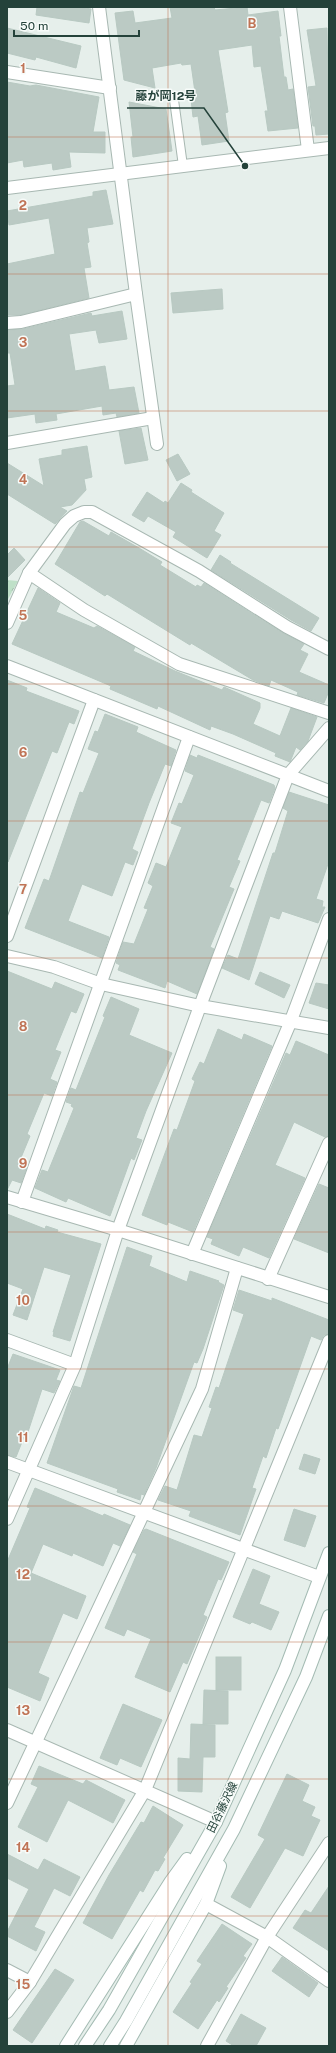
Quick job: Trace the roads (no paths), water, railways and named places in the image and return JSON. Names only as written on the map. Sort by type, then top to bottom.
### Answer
[{"type":"street","points":[[99,7],[157,444]]},
{"type":"street","points":[[290,7],[308,150]]},
{"type":"street","points":[[7,72],[110,88]]},
{"type":"street","points":[[7,188],[329,148]]},
{"type":"street","points":[[7,324],[136,294]]},
{"type":"street","points":[[7,443],[153,418]]},
{"type":"street","points":[[7,623],[29,573],[65,524],[74,516],[84,512],[92,512],[198,571],[287,627],[329,649]]},
{"type":"street","points":[[29,573],[84,610],[179,664],[329,713]]},
{"type":"street","points":[[7,666],[329,791]]},
{"type":"street","points":[[7,936],[94,700]]},
{"type":"street","points":[[7,1519],[30,1470],[75,1365],[118,1230],[200,1006],[288,775],[329,728]]},
{"type":"street","points":[[22,1202],[189,736]]},
{"type":"street","points":[[192,1254],[290,1023],[329,919]]},
{"type":"street","points":[[7,956],[54,967],[101,984],[200,1006],[290,1023],[329,1028]]},
{"type":"street","points":[[268,1279],[329,1143]]},
{"type":"street","points":[[7,1197],[118,1230],[268,1279],[329,1297]]},
{"type":"street","points":[[7,1803],[202,1390],[237,1268]]},
{"type":"street","points":[[7,1340],[75,1365]]},
{"type":"street","points":[[7,2012],[30,1982],[145,1790],[329,1340]]},
{"type":"street","points":[[7,1462],[319,1577]]},
{"type":"street","name":"田谷藤沢線","points":[[85,2046],[109,2010],[216,1822],[285,1670],[329,1553]]},
{"type":"street","name":"田谷藤沢線","points":[[110,2046],[126,2021],[234,1829],[306,1678],[329,1616]]},
{"type":"street","points":[[7,1730],[216,1822],[171,1881],[66,2046]]},
{"type":"street","points":[[126,2046],[206,1904],[234,1829]]},
{"type":"street","points":[[207,2046],[267,1937],[328,1847]]},
{"type":"street","points":[[206,1904],[267,1937],[329,1981]]},
{"type":"street","points":[[7,1970],[30,1982]]},
{"type":"lane","points":[[174,100],[183,166]]},
{"type":"place","name":"藤が岡12号","points":[[245,166]]}]
